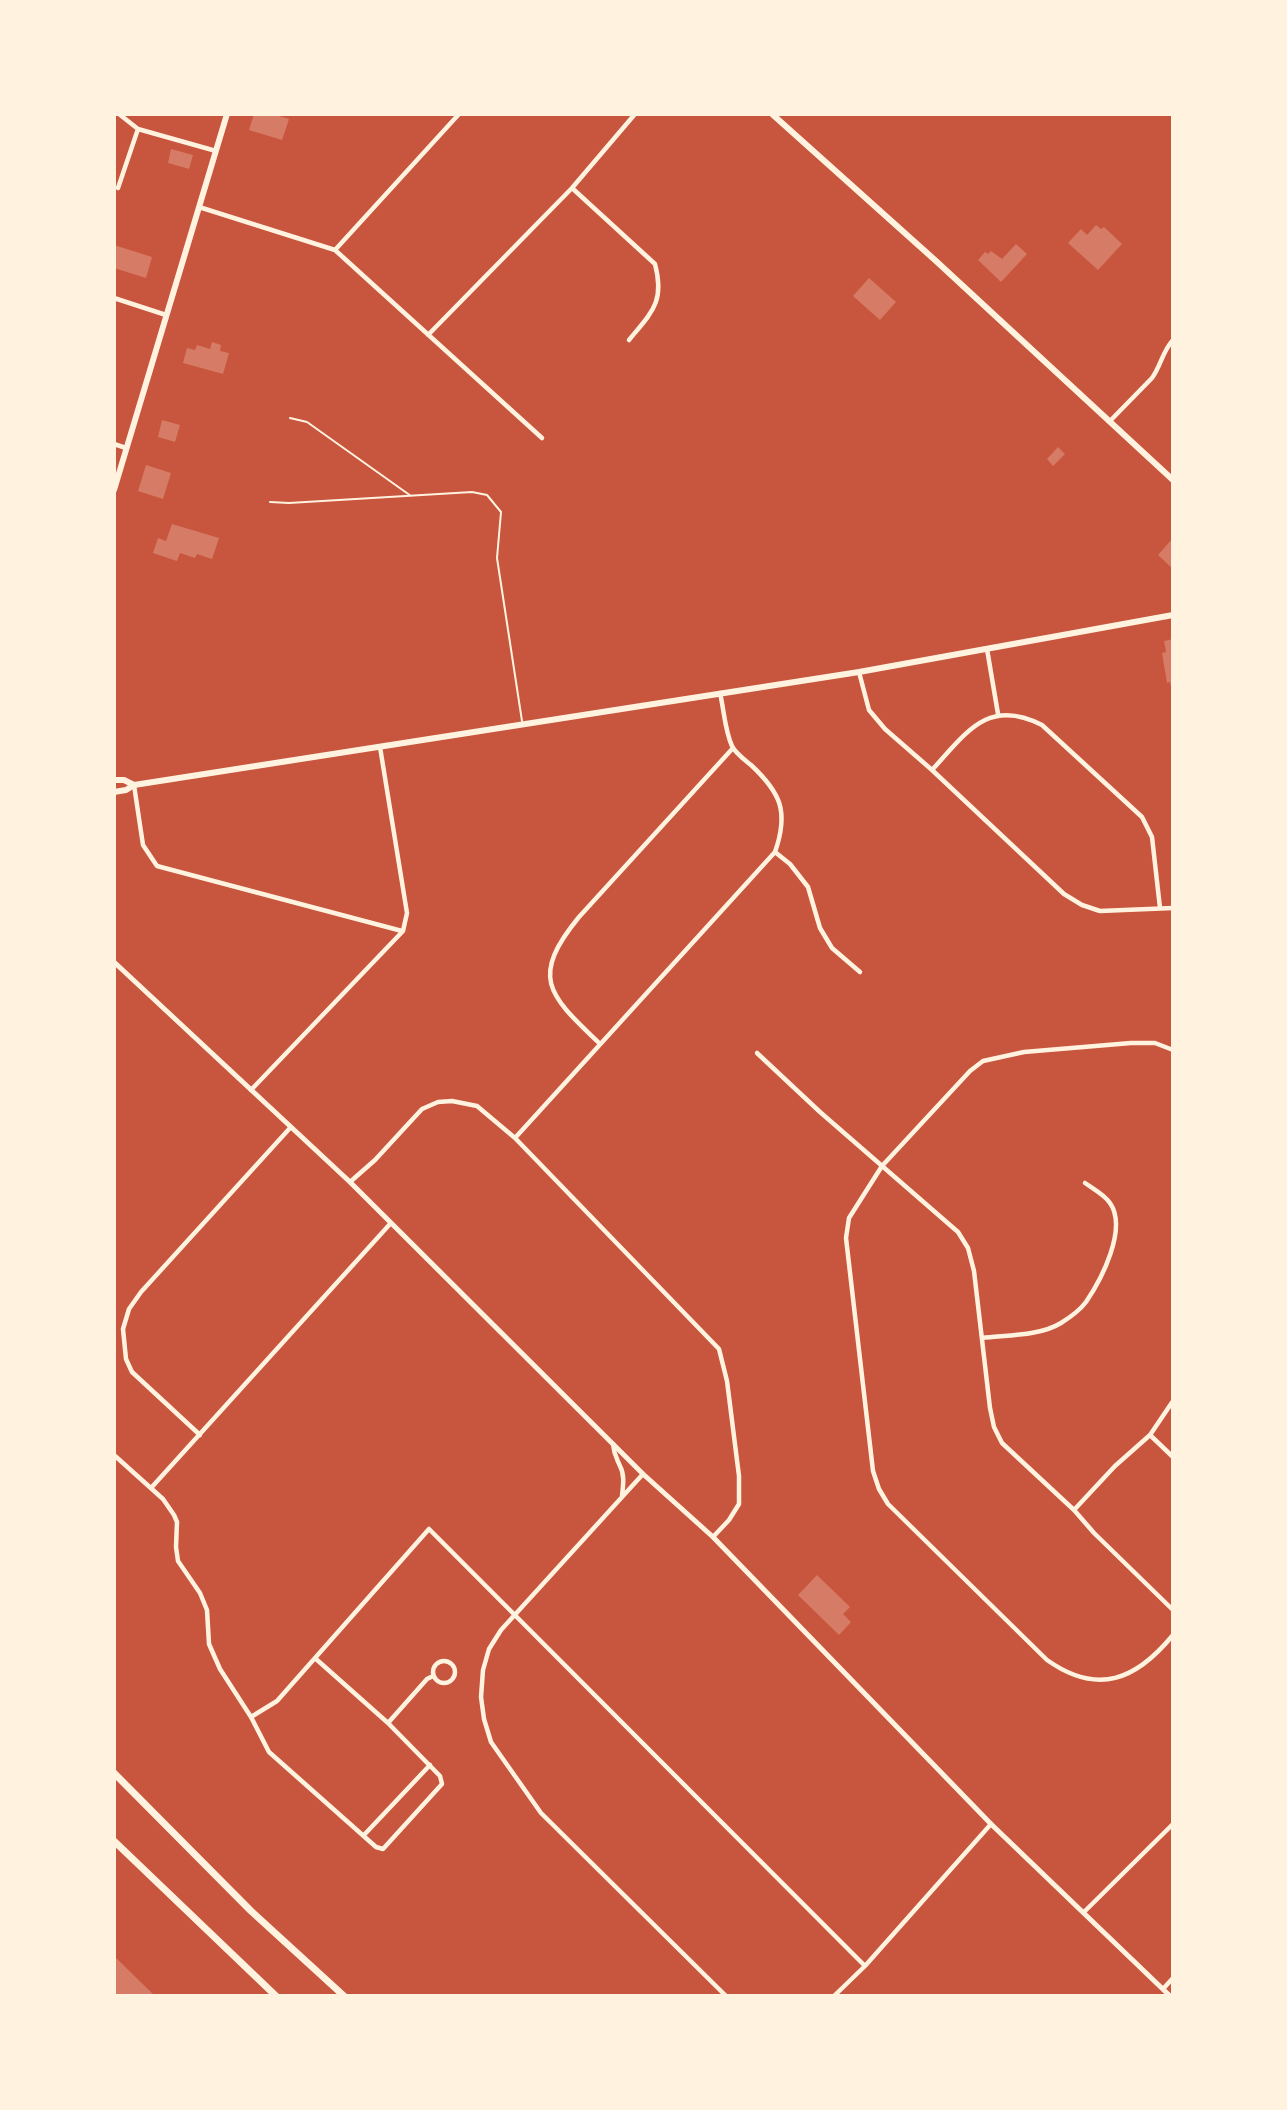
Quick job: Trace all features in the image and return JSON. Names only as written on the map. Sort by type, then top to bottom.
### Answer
[{"type":"highway","points":[[115,1775],[251,1911],[344,1996]]},
{"type":"highway","points":[[114,1841],[276,1996]]},
{"type":"main road","points":[[114,490],[227,114]]},
{"type":"main road","points":[[772,114],[1173,480]]},
{"type":"main road","points":[[114,792],[134,785],[859,672],[1173,615]]},
{"type":"main road","points":[[114,780],[124,780],[134,785]]},
{"type":"street","points":[[118,114],[138,129],[216,151]]},
{"type":"street","points":[[335,250],[459,114]]},
{"type":"street","points":[[428,335],[572,188],[635,114]]},
{"type":"street","points":[[118,188],[138,129]]},
{"type":"street","points":[[572,188],[655,264],[660,280],[659,301],[629,340]]},
{"type":"street","points":[[198,206],[335,250],[542,438]]},
{"type":"street","points":[[114,298],[166,314]]},
{"type":"street","points":[[1110,421],[1156,373],[1163,352],[1173,340]]},
{"type":"street","points":[[114,444],[126,448]]},
{"type":"street","points":[[987,649],[998,714]]},
{"type":"street","points":[[859,672],[869,710],[885,729],[1064,894],[1082,905],[1100,911],[1173,908]]},
{"type":"street","points":[[515,1138],[775,852],[783,816],[779,799],[764,778],[733,748],[720,692]]},
{"type":"street","points":[[932,770],[970,729],[998,714],[1022,717],[1042,725],[1142,817],[1152,837],[1160,908]]},
{"type":"street","points":[[251,1090],[403,931],[407,913],[380,746]]},
{"type":"street","points":[[599,1043],[565,1011],[555,995],[550,978],[551,959],[559,941],[733,748]]},
{"type":"street","points":[[134,785],[143,845],[157,866],[403,931]]},
{"type":"street","points":[[775,852],[790,864],[808,887],[820,928],[832,948],[860,972]]},
{"type":"street","points":[[114,962],[350,1182],[643,1474],[713,1537],[991,1824],[1170,1996]]},
{"type":"street","points":[[1173,1050],[1156,1043],[1103,1044],[1024,1052],[983,1061],[970,1071],[882,1166],[849,1218],[846,1238],[873,1471],[888,1504],[1047,1660],[1066,1673],[1102,1681],[1124,1675],[1140,1667],[1159,1652],[1173,1635]]},
{"type":"street","points":[[757,1053],[950,1225],[968,1248],[974,1271],[990,1408],[994,1427],[1002,1443],[1173,1609]]},
{"type":"street","points":[[350,1182],[422,1109],[438,1102],[477,1106],[515,1138],[719,1349],[727,1381],[739,1476],[739,1504],[713,1537]]},
{"type":"street","points":[[200,1435],[132,1372],[123,1345],[122,1328],[141,1292],[290,1128]]},
{"type":"street","points":[[982,1338],[1059,1325],[1085,1304],[1111,1255],[1116,1219],[1110,1202],[1085,1183]]},
{"type":"street","points":[[151,1488],[390,1224]]},
{"type":"street","points":[[1074,1510],[1115,1466],[1150,1435],[1173,1401]]},
{"type":"street","points":[[1150,1435],[1173,1457]]},
{"type":"street","points":[[613,1444],[614,1458],[624,1477],[621,1498]]},
{"type":"street","points":[[114,1455],[163,1499],[174,1515],[177,1522],[178,1561],[200,1594],[207,1610],[209,1644],[220,1669],[251,1717],[269,1752],[376,1847],[383,1849],[442,1784],[440,1776],[388,1723],[316,1659]]},
{"type":"street","points":[[643,1474],[501,1630],[489,1649],[483,1670],[481,1698],[484,1719],[491,1742],[541,1813],[726,1996]]},
{"type":"street","points":[[251,1717],[277,1701],[429,1528],[865,1966]]},
{"type":"street","points":[[441,1661],[452,1663],[456,1670],[454,1679],[449,1683],[439,1682],[434,1676],[435,1666],[441,1661]]},
{"type":"street","points":[[388,1723],[427,1679],[434,1676]]},
{"type":"street","points":[[364,1835],[430,1765]]},
{"type":"street","points":[[834,1996],[865,1966],[991,1824]]},
{"type":"street","points":[[1084,1912],[1173,1824]]},
{"type":"street","points":[[1163,1989],[1173,1978]]},
{"type":"lane","points":[[290,418],[307,422],[412,496]]},
{"type":"lane","points":[[270,502],[481,493],[493,500],[501,512],[497,558],[522,723]]},
{"type":"building","points":[[254,114],[273,114],[289,119],[282,140],[249,130]]},
{"type":"building","points":[[171,149],[193,155],[189,169],[168,163]]},
{"type":"building","points":[[1096,225],[1101,229],[1104,227],[1122,244],[1098,270],[1068,243],[1081,229],[1087,235]]},
{"type":"building","points":[[1016,244],[1027,254],[1001,282],[978,260],[985,252],[988,254],[991,251],[1002,259]]},
{"type":"building","points":[[114,245],[152,257],[146,278],[114,268]]},
{"type":"building","points":[[869,278],[896,302],[880,320],[853,296]]},
{"type":"building","points":[[212,342],[221,345],[220,351],[229,353],[223,374],[183,363],[187,348],[195,350],[197,345],[210,349]]},
{"type":"building","points":[[162,420],[180,425],[175,442],[158,437]]},
{"type":"building","points":[[1058,447],[1065,454],[1053,466],[1047,459]]},
{"type":"building","points":[[146,465],[171,473],[163,499],[138,491]]},
{"type":"building","points":[[172,524],[219,538],[212,559],[197,554],[195,558],[180,553],[177,561],[153,553],[158,538],[166,541]]},
{"type":"building","points":[[1173,538],[1173,569],[1158,555]]},
{"type":"building","points":[[1173,639],[1172,692],[1170,682],[1167,683],[1162,653],[1166,652],[1164,641]]},
{"type":"building","points":[[817,1575],[850,1607],[843,1614],[851,1622],[839,1635],[798,1595]]},
{"type":"building","points":[[114,1956],[155,1996],[114,1996]]}]
